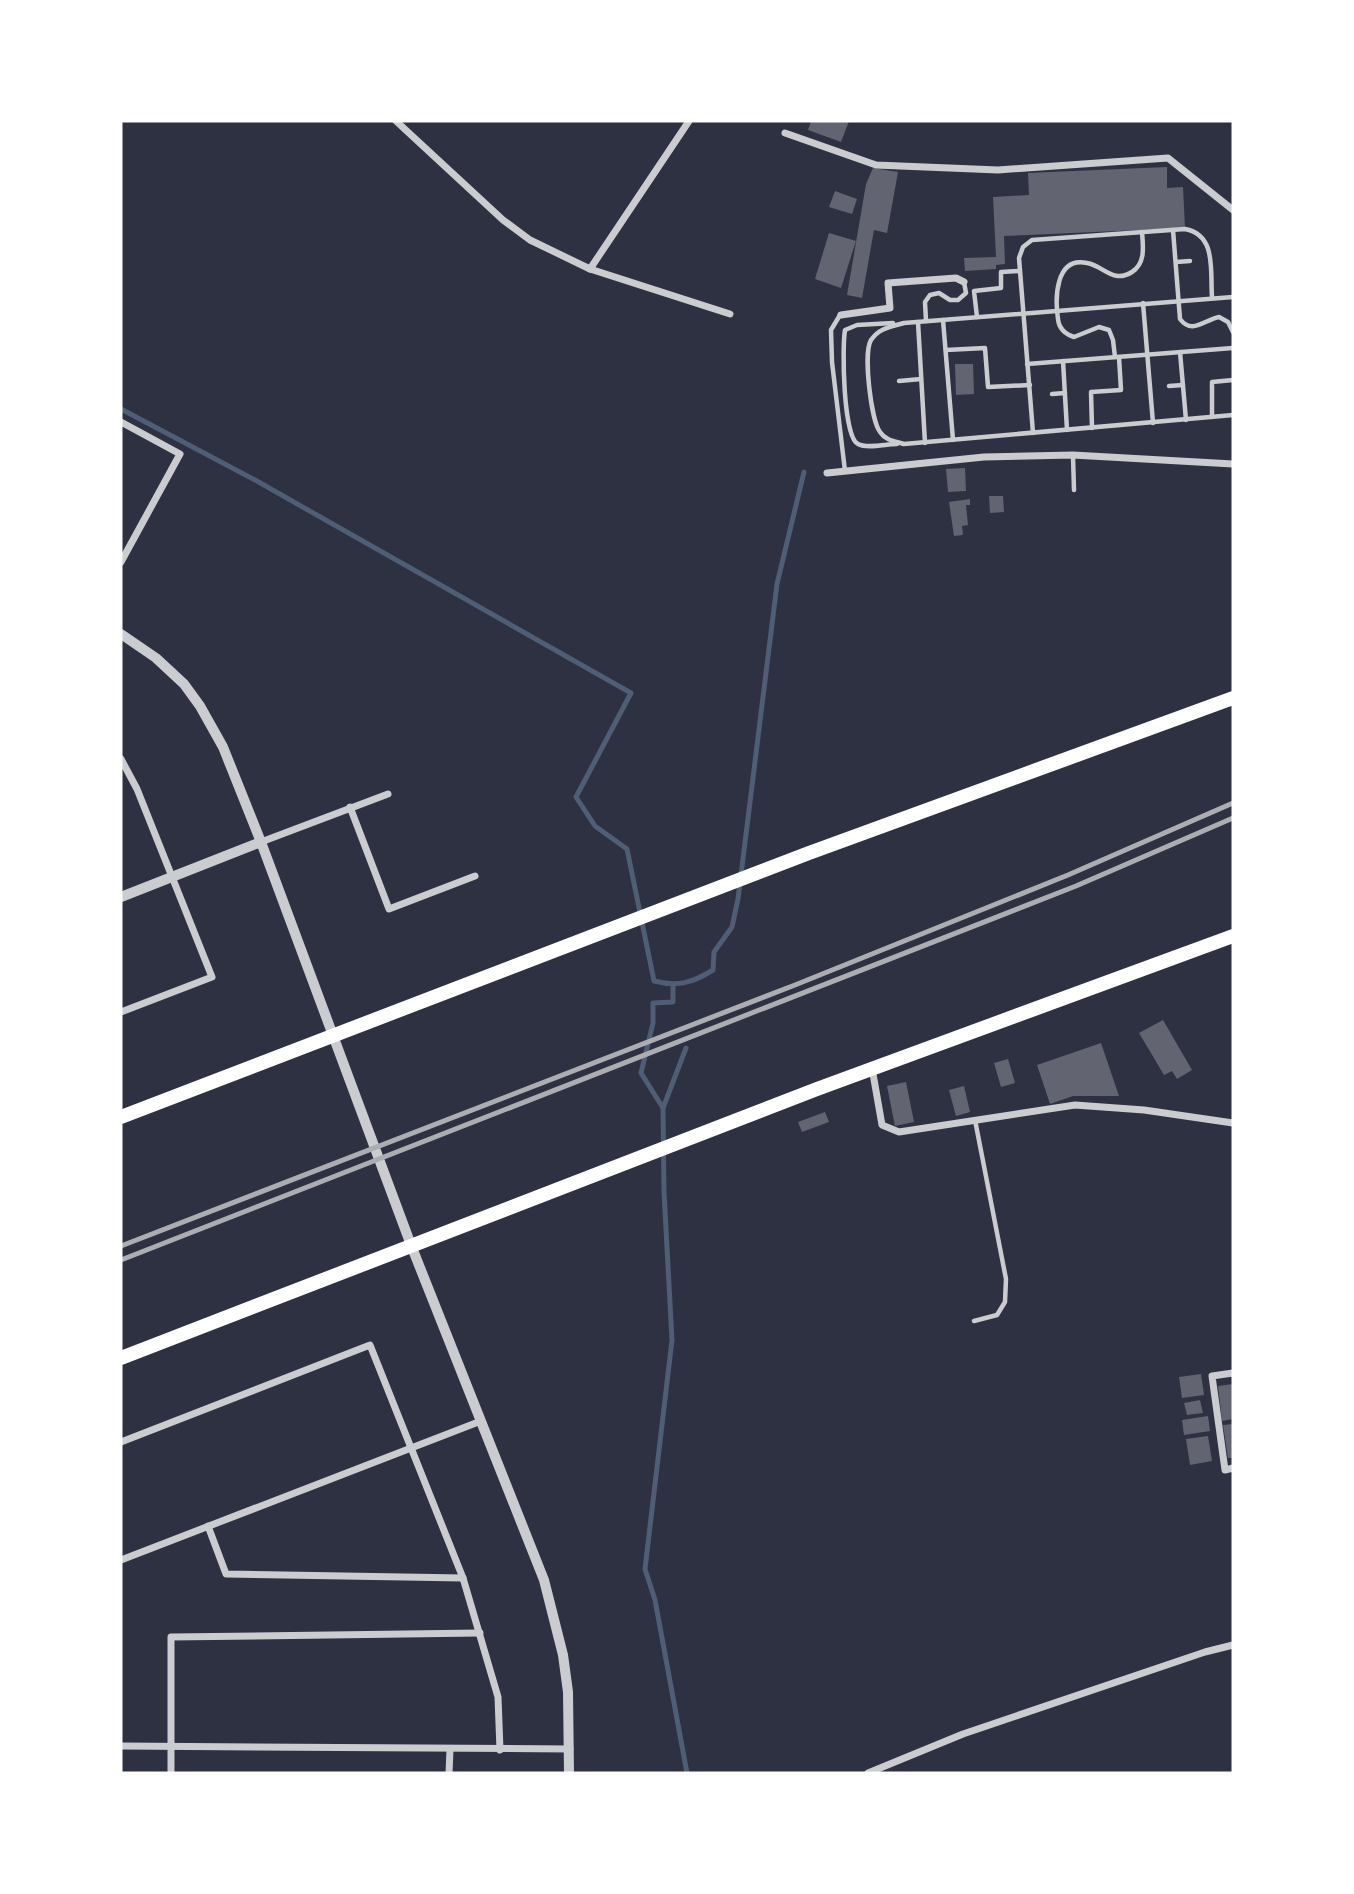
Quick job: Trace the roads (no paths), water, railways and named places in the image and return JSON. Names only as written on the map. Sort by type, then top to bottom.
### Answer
[{"type":"highway","points":[[121,1117],[809,853],[1233,698]]},
{"type":"highway","points":[[121,1358],[817,1089],[1233,936]]},
{"type":"street","points":[[396,121],[503,220],[530,240],[590,269],[730,314]]},
{"type":"street","points":[[590,269],[690,121]]},
{"type":"street","points":[[785,133],[876,165],[998,170],[1168,158],[1233,210]]},
{"type":"street","points":[[841,315],[890,308],[888,283],[956,278],[964,282]]},
{"type":"street","points":[[121,422],[180,454],[121,562]]},
{"type":"street","points":[[827,472],[984,457],[1073,455],[1233,464]]},
{"type":"street","points":[[121,634],[156,658],[184,684],[200,706],[223,747],[261,842],[411,1245],[544,1580],[554,1615],[568,1692],[569,1773]]},
{"type":"street","points":[[121,760],[137,789],[212,977],[121,1012]]},
{"type":"street","points":[[121,897],[388,794]]},
{"type":"street","points":[[350,807],[389,909],[475,876]]},
{"type":"street","points":[[873,1068],[882,1125],[898,1132],[1075,1105],[1144,1110],[1233,1123]]},
{"type":"street","points":[[121,1442],[370,1345],[463,1578],[498,1697],[500,1750]]},
{"type":"street","points":[[1233,1373],[1212,1376],[1225,1470],[1233,1468]]},
{"type":"street","points":[[121,1560],[481,1421]]},
{"type":"street","points":[[208,1526],[226,1574],[463,1578]]},
{"type":"street","points":[[171,1773],[171,1637],[480,1633]]},
{"type":"street","points":[[868,1773],[963,1734],[1205,1652],[1233,1645]]},
{"type":"street","points":[[121,1746],[570,1749]]},
{"type":"street","points":[[449,1773],[450,1750]]},
{"type":"lane","points":[[1173,230],[1180,319],[1184,325],[1197,326],[1219,317],[1228,323],[1233,332]]},
{"type":"lane","points":[[1033,433],[1019,258],[1023,247],[1032,240],[1173,230],[1196,231],[1204,238],[1209,249],[1212,297]]},
{"type":"lane","points":[[1092,428],[1091,392],[1121,390],[1113,340],[1109,330],[1099,327],[1074,337],[1062,330],[1058,322],[1057,290],[1063,272],[1079,262],[1089,263],[1112,275],[1129,274],[1135,270],[1142,259],[1142,232]]},
{"type":"lane","points":[[1176,262],[1190,261]]},
{"type":"lane","points":[[977,317],[974,291],[1001,288],[1001,272],[1020,271]]},
{"type":"lane","points":[[926,321],[925,302],[930,295],[939,293],[950,300],[958,300],[966,293],[964,282]]},
{"type":"lane","points":[[1233,297],[857,325],[845,330],[843,344],[850,430],[854,442],[860,446],[925,443],[1233,415]]},
{"type":"lane","points":[[1143,303],[1153,423]]},
{"type":"lane","points":[[841,315],[831,330],[832,362],[845,471]]},
{"type":"lane","points":[[943,320],[953,440]]},
{"type":"lane","points":[[918,322],[925,443]]},
{"type":"lane","points":[[904,323],[880,329],[869,343],[868,362],[873,414],[879,431],[888,440],[904,444]]},
{"type":"lane","points":[[946,350],[985,348],[988,387],[1030,385]]},
{"type":"lane","points":[[1027,363],[1233,348]]},
{"type":"lane","points":[[1180,352],[1186,420]]},
{"type":"lane","points":[[1063,361],[1067,430]]},
{"type":"lane","points":[[900,381],[921,379]]},
{"type":"lane","points":[[1212,417],[1212,382],[1233,380]]},
{"type":"lane","points":[[1169,386],[1183,385]]},
{"type":"lane","points":[[1052,394],[1065,393]]},
{"type":"lane","points":[[1073,455],[1074,490]]},
{"type":"lane","points":[[974,1321],[997,1315],[1005,1302],[1006,1279],[975,1120]]},
{"type":"waterway","points":[[121,409],[255,480],[631,693],[576,797],[595,826],[627,849],[654,981],[670,984],[691,981],[713,970],[714,952],[732,927],[738,899],[777,584],[804,472]]},
{"type":"waterway","points":[[663,1108],[641,1073],[653,1023],[653,1003],[673,1002],[673,985]]},
{"type":"waterway","points":[[686,1048],[663,1108],[664,1192],[672,1340],[645,1569],[655,1600],[687,1773]]},
{"type":"railway","points":[[121,1246],[795,985],[1068,875],[1233,803]]},
{"type":"railway","points":[[121,1260],[1076,886],[1233,818]]}]
